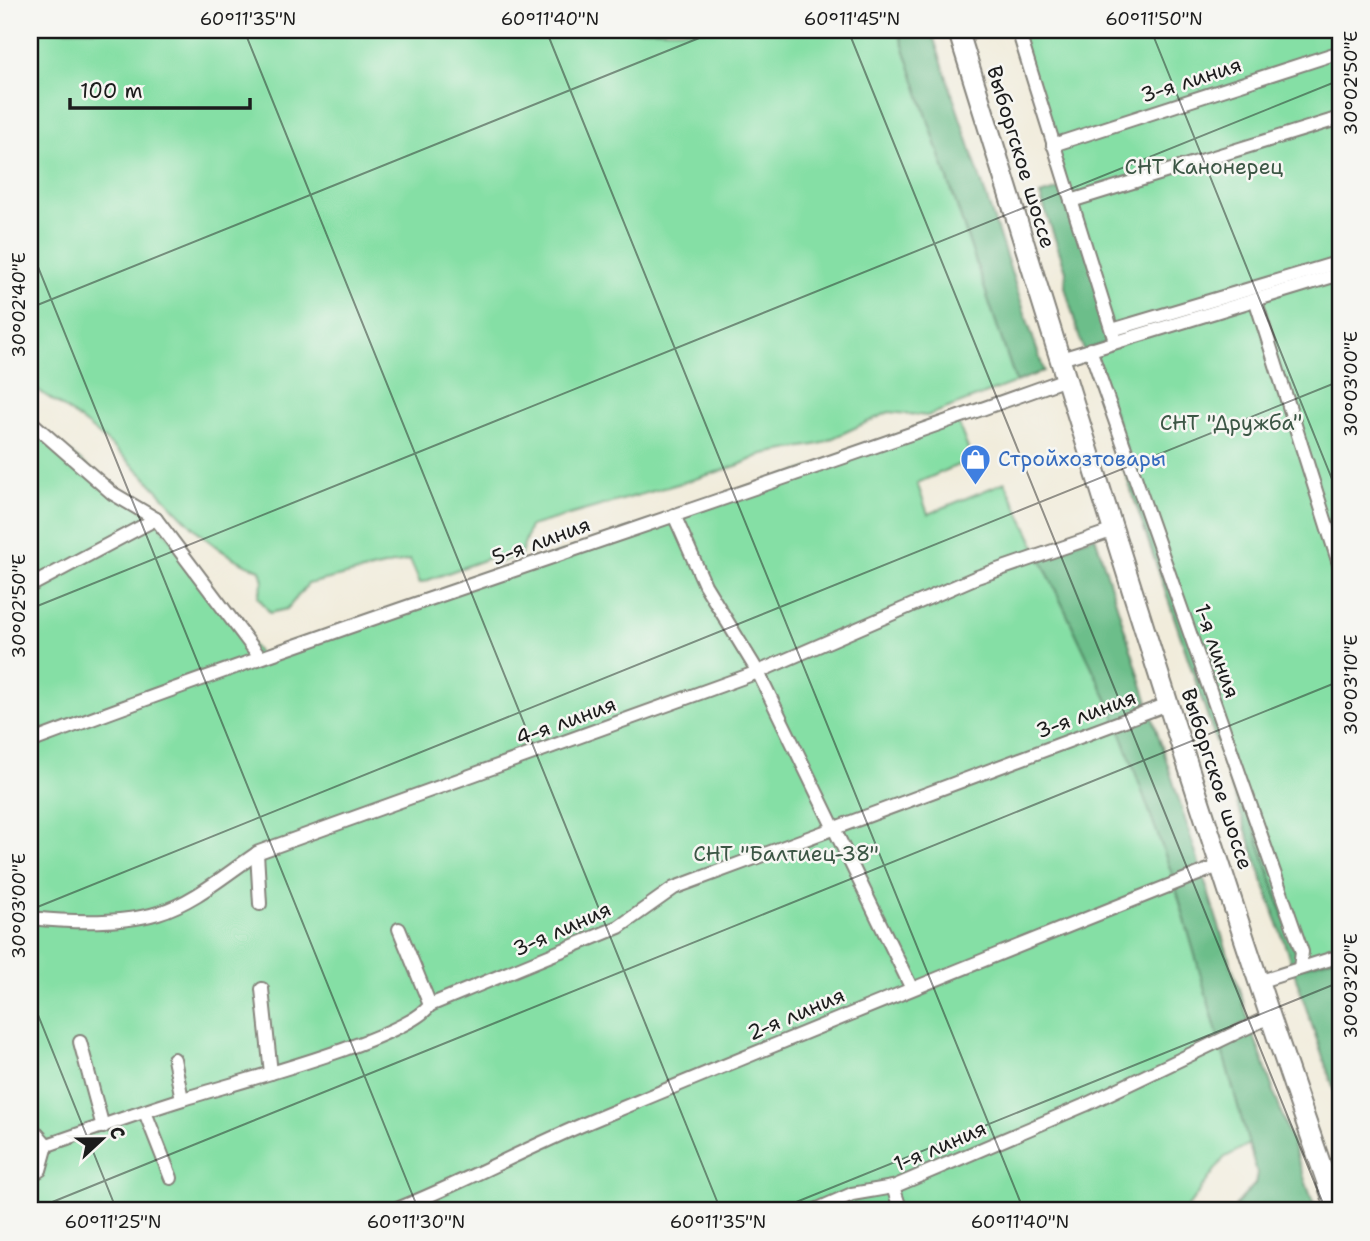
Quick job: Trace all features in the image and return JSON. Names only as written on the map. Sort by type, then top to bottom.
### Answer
[{"type":"main road","name":"Выборгское шоссе","points":[[964,32],[1066,379],[1168,704],[1269,1017],[1337,1211]]},
{"type":"street","points":[[1036,30],[1019,32],[1113,335]]},
{"type":"street","name":"3-я линия","points":[[1053,145],[1340,52]]},
{"type":"street","points":[[1071,201],[1340,118]]},
{"type":"street","points":[[1061,359],[1090,349],[1113,335],[1340,262]]},
{"type":"street","points":[[1113,335],[1256,302],[1340,274]]},
{"type":"street","points":[[1256,302],[1340,567]]},
{"type":"street","name":"1-я линия","points":[[1090,349],[1303,952],[1300,968]]},
{"type":"street","name":"5-я линия","points":[[30,741],[259,656],[513,572],[1066,379]]},
{"type":"street","points":[[30,421],[112,494],[156,519],[259,656]]},
{"type":"street","points":[[674,515],[705,585],[758,672],[911,987]]},
{"type":"street","points":[[30,586],[156,519]]},
{"type":"street","name":"4-я линия","points":[[30,918],[80,921],[157,914],[186,901],[257,853],[758,672],[977,577],[1114,530]]},
{"type":"street","name":"3-я линия","points":[[47,1145],[182,1099],[271,1073],[389,1031],[423,1014],[430,1005],[619,927],[674,888],[1168,704]]},
{"type":"street","points":[[257,853],[260,904]]},
{"type":"street","name":"2-я линия","points":[[391,1211],[459,1185],[558,1135],[911,987],[1221,865]]},
{"type":"street","points":[[399,929],[430,1005]]},
{"type":"street","points":[[1258,982],[1340,956]]},
{"type":"street","points":[[262,989],[271,1073]]},
{"type":"street","name":"1-я линия","points":[[813,1211],[852,1194],[893,1187],[1085,1105],[1269,1017]]},
{"type":"street","points":[[80,1042],[103,1126]]},
{"type":"street","points":[[174,1059],[182,1099]]},
{"type":"street","points":[[145,1112],[171,1178]]},
{"type":"street","points":[[30,1126],[47,1145],[40,1170],[30,1176]]},
{"type":"street","points":[[893,1187],[901,1211]]},
{"type":"green space","points":[[30,30],[898,30],[1016,382],[927,416],[889,412],[820,444],[763,454],[692,480],[530,526],[521,554],[498,563],[492,557],[420,583],[410,560],[308,584],[287,609],[270,613],[258,597],[263,581],[260,570],[241,562],[209,541],[101,437],[74,415],[30,386]]},
{"type":"green space","points":[[898,30],[931,30],[1044,371],[1016,382]]},
{"type":"green space","points":[[1018,30],[1340,30],[1340,956],[1302,967],[1091,348],[1115,340]]},
{"type":"green space","points":[[1066,187],[1116,340],[1092,348],[1301,967],[1340,956],[1340,1108],[1079,336],[1065,287],[1066,271],[1040,195]]},
{"type":"green space","name":"СНТ \"Балтиец-38\"","points":[[956,418],[972,459],[917,483],[928,514],[1005,482],[1115,714],[1172,874],[1249,1144],[1224,1158],[1185,1211],[30,1211],[30,422],[156,519],[260,655]]},
{"type":"green space","points":[[1095,536],[1252,1030],[1316,1211],[1237,1211],[1235,1206],[1255,1184],[1257,1173],[1172,874],[1114,714],[1039,555]]},
{"type":"place","name":"Стройхозтовары","points":[[975,486]]},
{"type":"park label","name":"СНТ Канонерец","points":[[1204,167]]},
{"type":"park label","name":"СНТ \"Дружба\"","points":[[1231,423]]}]
